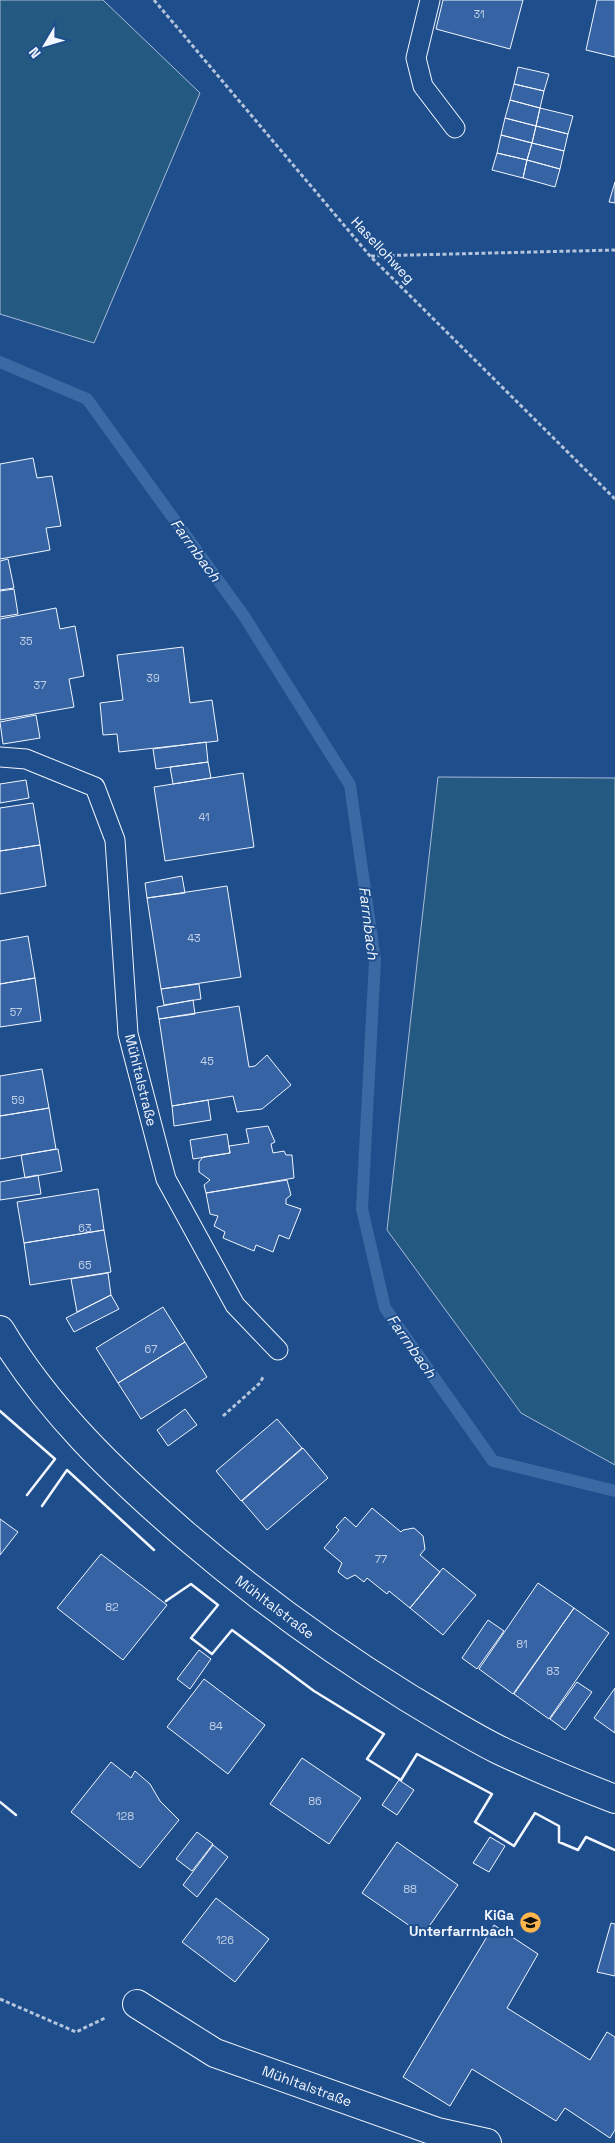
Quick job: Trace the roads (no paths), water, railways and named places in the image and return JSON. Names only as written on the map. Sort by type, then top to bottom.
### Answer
[{"type":"street","name":"Mühltalstraße","points":[[0,1330],[7,1351],[75,1430],[136,1493],[271,1606],[348,1660],[490,1745],[573,1783],[615,1799]]},
{"type":"street","name":"Mühltalstraße","points":[[137,2004],[215,2053],[437,2132],[487,2143]]},
{"type":"lane","points":[[430,0],[416,58],[423,86],[455,128]]},
{"type":"lane","name":"Mühltalstraße","points":[[0,757],[26,760],[95,787],[115,840],[128,1034],[166,1179],[235,1305],[278,1350]]},
{"type":"waterway","name":"Farrnbach","points":[[0,362],[87,399],[244,616],[350,785],[375,960],[362,1209],[385,1308],[493,1461],[615,1491]]},
{"type":"place","name":"KiGa Unterfarrnbach","points":[[530,1923]]}]
